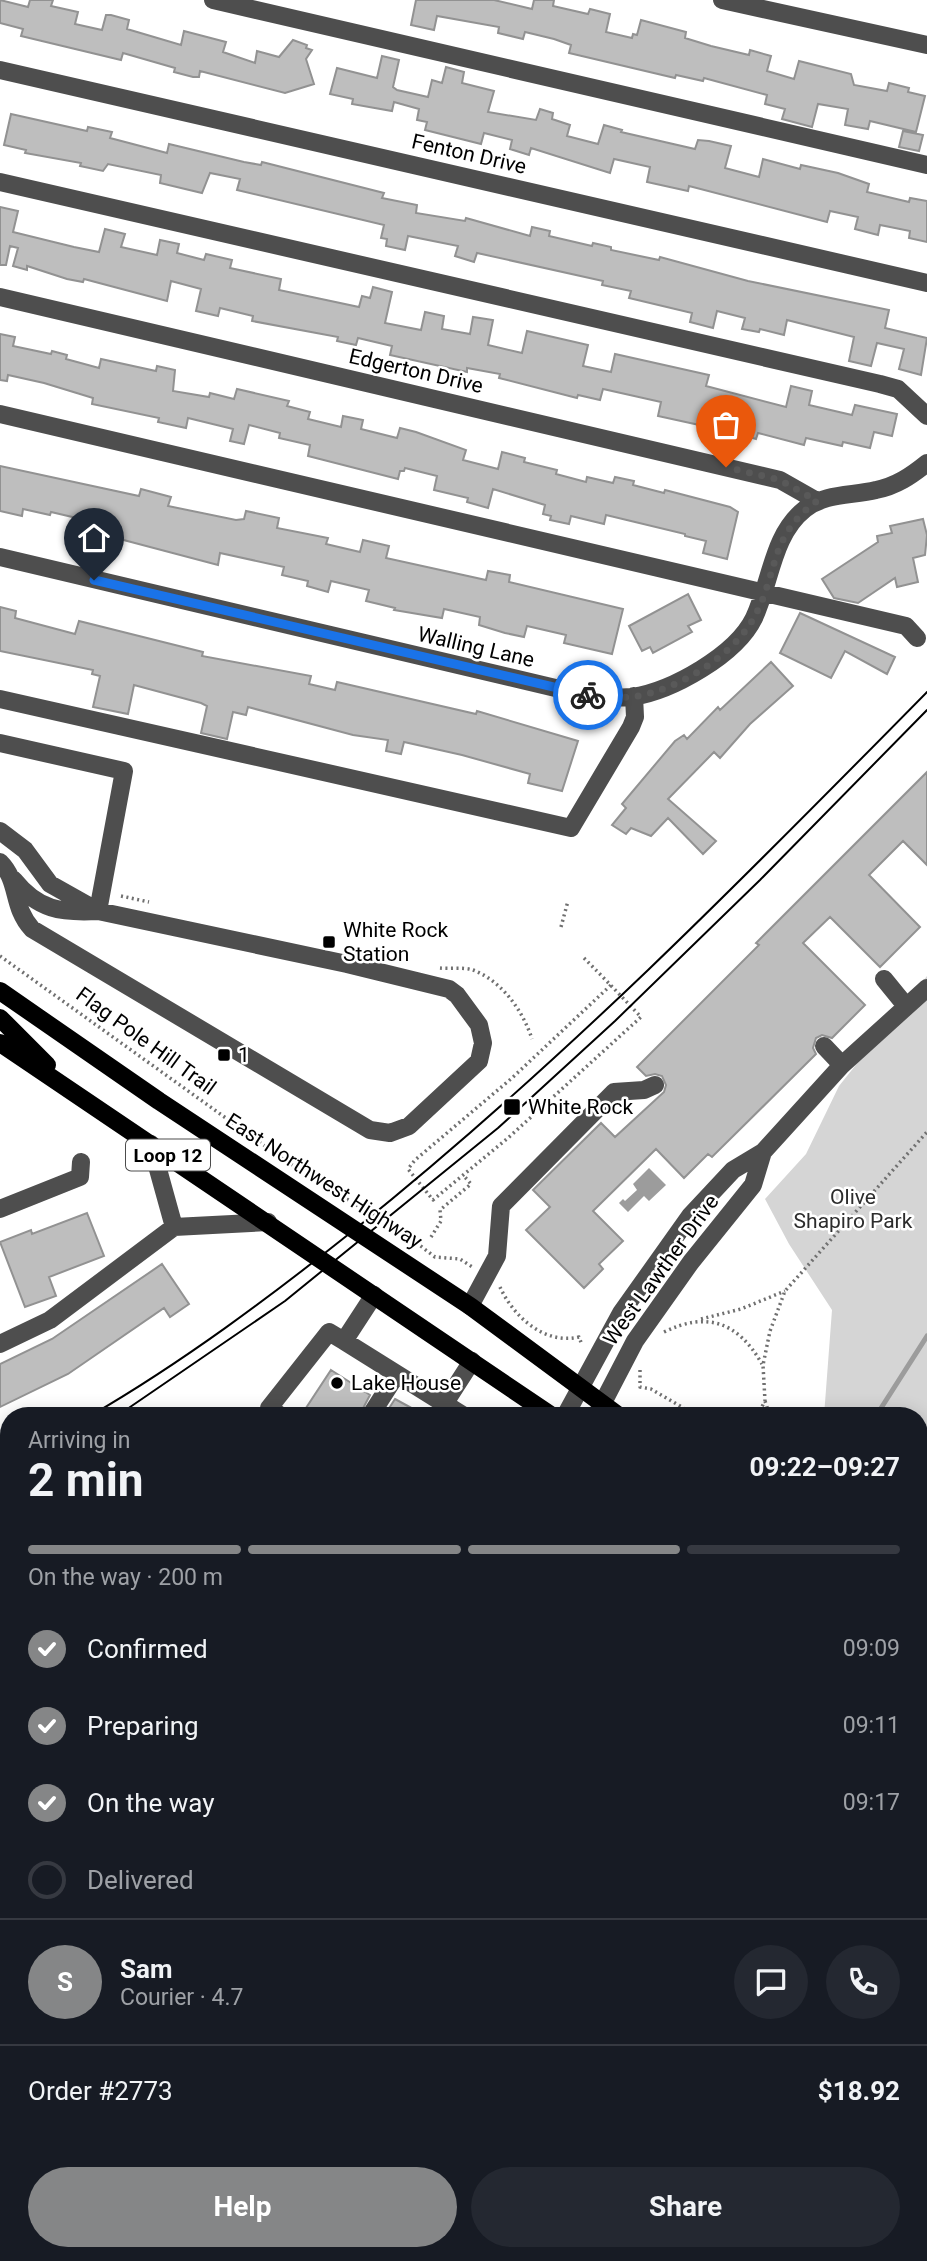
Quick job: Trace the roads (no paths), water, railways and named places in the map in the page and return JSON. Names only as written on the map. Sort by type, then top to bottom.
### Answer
[{"type":"main road","name":"East Northwest Highway","points":[[0,991],[470,1306],[580,1386],[597,1407]]},
{"type":"main road","points":[[0,1018],[69,1088]]},
{"type":"main road","name":"Loop 12","points":[[0,1043],[539,1407]]},
{"type":"street","points":[[213,0],[927,165]]},
{"type":"street","points":[[722,0],[927,45]]},
{"type":"street","name":"Fenton Drive","points":[[0,70],[927,283]]},
{"type":"street","points":[[0,181],[880,384],[898,389],[927,416]]},
{"type":"street","name":"Edgerton Drive","points":[[0,297],[780,480],[817,501]]},
{"type":"street","points":[[0,414],[905,625],[917,638]]},
{"type":"street","points":[[817,501],[897,484],[927,463]]},
{"type":"street","name":"Walling Lane","points":[[0,557],[585,695],[634,696],[678,681],[738,640],[753,620],[772,563],[787,530],[803,511],[817,501]]},
{"type":"street","points":[[0,699],[571,828],[631,727],[635,717],[634,696]]},
{"type":"street","points":[[0,743],[124,771],[98,911]]},
{"type":"street","points":[[0,831],[25,850],[50,884],[98,911]]},
{"type":"street","points":[[0,862],[39,904],[51,910],[66,913],[98,911],[347,964],[449,989],[473,1013],[482,1034],[482,1053],[473,1069],[409,1126],[381,1132],[360,1126],[43,937],[21,917],[15,901],[14,880]]},
{"type":"street","points":[[884,979],[906,1006]]},
{"type":"street","name":"West Lawther Drive","points":[[570,1407],[621,1313],[691,1216],[733,1170],[763,1152],[842,1065],[927,988]]},
{"type":"street","points":[[824,1046],[842,1065]]},
{"type":"street","points":[[470,1306],[497,1256],[501,1206],[614,1092],[643,1090],[655,1085]]},
{"type":"street","points":[[151,1144],[174,1227]]},
{"type":"street","name":"West Lawther Drive","points":[[601,1407],[635,1340],[713,1234],[753,1185],[763,1152]]},
{"type":"street","points":[[0,1209],[80,1177],[81,1162]]},
{"type":"street","points":[[691,1216],[713,1234]]},
{"type":"street","points":[[0,1344],[50,1320],[174,1227],[268,1222]]},
{"type":"street","points":[[344,1341],[374,1295]]},
{"type":"street","points":[[270,1407],[329,1332],[450,1407]]},
{"type":"street","points":[[445,1404],[472,1361]]},
{"type":"street","points":[[376,1407],[397,1374]]},
{"type":"waterway","points":[[882,1407],[927,1336]]},
{"type":"tram line","points":[[105,1407],[159,1374],[258,1304],[354,1230],[504,1103],[648,970],[927,692]]},
{"type":"tram line","points":[[130,1407],[285,1301],[498,1128],[615,1021],[760,880],[927,710]]},
{"type":"place","name":"White Rock Station","points":[[329,942]]},
{"type":"place","name":"1","points":[[224,1055]]},
{"type":"place","name":"White Rock","points":[[512,1107]]},
{"type":"place","name":"Lake House","points":[[337,1383]]},
{"type":"park label","name":"Olive Shapiro Park","points":[[853,1209]]}]
